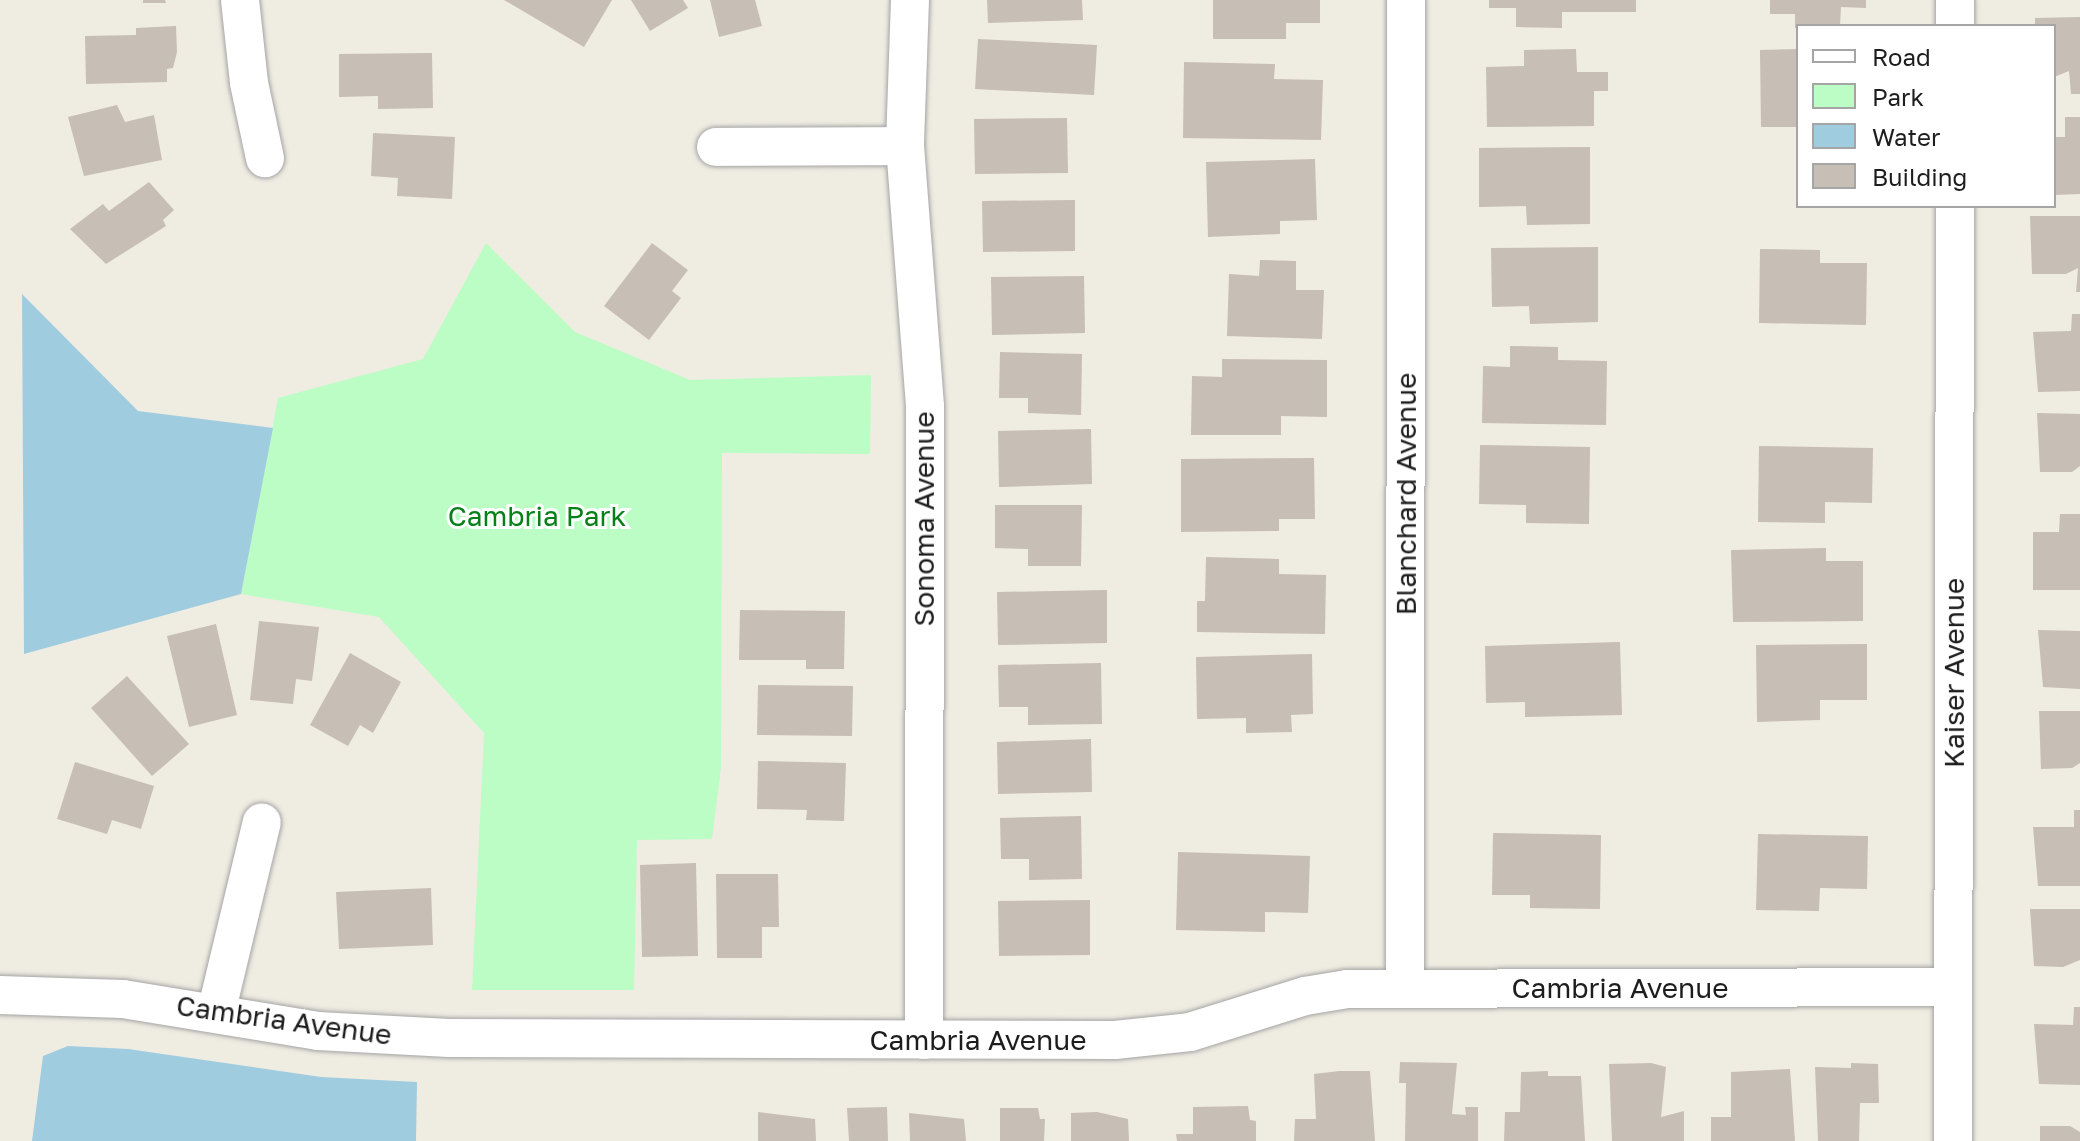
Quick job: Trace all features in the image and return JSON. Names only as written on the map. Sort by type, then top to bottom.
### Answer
[{"type":"street","points":[[240,0],[249,83],[265,158]]},
{"type":"street","name":"Sonoma Avenue","points":[[910,0],[905,146],[925,407],[924,1040]]},
{"type":"street","name":"Blanchard Avenue","points":[[1405,989],[1406,0]]},
{"type":"street","points":[[1955,0],[1955,24]]},
{"type":"street","points":[[716,147],[905,146]]},
{"type":"street","name":"Kaiser Avenue","points":[[1953,1141],[1955,208]]},
{"type":"street","points":[[216,1013],[262,822]]},
{"type":"street","name":"Cambria Avenue","points":[[0,995],[123,999],[318,1031],[449,1038],[924,1040],[1154,1038],[1326,991],[1953,987]]},
{"type":"green space","name":"Cambria Park","points":[[486,243],[575,332],[690,380],[871,375],[870,454],[722,453],[721,767],[712,839],[637,840],[634,990],[472,990],[484,733],[379,617],[241,594],[278,398],[423,359]]},
{"type":"water","points":[[22,294],[138,411],[273,428],[241,594],[24,654]]},
{"type":"water","points":[[68,1046],[128,1049],[321,1077],[417,1082],[416,1141],[32,1141],[43,1056]]},
{"type":"building","points":[[143,0],[165,0],[166,3],[143,3]]},
{"type":"building","points":[[504,0],[612,0],[584,47]]},
{"type":"building","points":[[631,0],[683,0],[688,8],[650,31]]},
{"type":"building","points":[[710,0],[755,0],[762,26],[719,37]]},
{"type":"building","points":[[987,0],[1082,0],[1083,20],[988,23]]},
{"type":"building","points":[[1213,0],[1320,0],[1320,23],[1286,23],[1286,39],[1213,39]]},
{"type":"building","points":[[1489,0],[1636,0],[1636,12],[1562,12],[1562,28],[1516,27],[1516,8],[1489,8]]},
{"type":"building","points":[[1770,0],[1866,0],[1866,8],[1841,7],[1840,24],[1796,24],[1795,28],[1795,14],[1770,14]]},
{"type":"building","points":[[2080,17],[2080,94],[2071,94],[2069,71],[2056,76],[2056,24],[2035,24],[2035,18]]},
{"type":"building","points":[[176,26],[177,52],[173,68],[167,69],[167,82],[86,84],[85,36],[136,35],[136,28]]},
{"type":"building","points":[[978,39],[1097,45],[1094,95],[975,89]]},
{"type":"building","points":[[1576,49],[1577,72],[1608,72],[1608,91],[1594,91],[1594,126],[1487,127],[1486,67],[1524,66],[1524,50]]},
{"type":"building","points":[[1796,49],[1796,127],[1761,127],[1760,50]]},
{"type":"building","points":[[432,53],[433,108],[378,109],[378,96],[339,97],[339,54]]},
{"type":"building","points":[[1184,62],[1275,64],[1274,79],[1323,80],[1321,140],[1183,138]]},
{"type":"building","points":[[117,105],[125,122],[154,115],[162,160],[84,176],[68,117]]},
{"type":"building","points":[[2065,117],[2080,117],[2080,194],[2056,195],[2056,137],[2065,137]]},
{"type":"building","points":[[1067,118],[1068,173],[975,174],[974,119]]},
{"type":"building","points":[[373,133],[455,137],[452,199],[397,196],[398,178],[371,176]]},
{"type":"building","points":[[1590,147],[1590,224],[1527,225],[1526,206],[1479,207],[1479,148]]},
{"type":"building","points":[[1315,159],[1317,220],[1280,221],[1280,234],[1208,237],[1206,162]]},
{"type":"building","points":[[149,182],[174,210],[163,220],[166,226],[106,264],[70,229],[103,204],[109,211]]},
{"type":"building","points":[[1075,200],[1075,251],[983,252],[982,201]]},
{"type":"building","points":[[2030,216],[2080,216],[2080,292],[2076,292],[2078,268],[2066,274],[2032,274]]},
{"type":"building","points":[[652,243],[688,270],[672,291],[681,298],[649,340],[604,306]]},
{"type":"building","points":[[1598,247],[1598,322],[1530,324],[1529,306],[1492,307],[1491,248]]},
{"type":"building","points":[[1760,249],[1820,250],[1820,263],[1867,263],[1866,325],[1759,323]]},
{"type":"building","points":[[1260,260],[1296,261],[1296,290],[1324,290],[1322,339],[1227,336],[1229,274],[1259,276]]},
{"type":"building","points":[[1084,276],[1085,333],[992,335],[991,277]]},
{"type":"building","points":[[2072,314],[2080,314],[2080,391],[2038,392],[2033,332],[2071,331]]},
{"type":"building","points":[[1510,346],[1558,347],[1558,360],[1607,361],[1606,425],[1482,423],[1483,366],[1510,367]]},
{"type":"building","points":[[1000,352],[1082,354],[1081,415],[1028,413],[1028,398],[999,398]]},
{"type":"building","points":[[1222,359],[1327,360],[1327,417],[1281,416],[1281,435],[1191,435],[1192,376],[1222,377]]},
{"type":"building","points":[[2037,413],[2080,414],[2080,466],[2072,472],[2040,472]]},
{"type":"building","points":[[1091,429],[1092,484],[999,487],[998,431]]},
{"type":"building","points":[[1480,445],[1590,447],[1589,524],[1526,523],[1526,505],[1479,504]]},
{"type":"building","points":[[1759,446],[1873,448],[1872,503],[1825,502],[1825,523],[1758,522]]},
{"type":"building","points":[[1314,458],[1315,519],[1279,519],[1279,531],[1181,532],[1181,459]]},
{"type":"building","points":[[995,505],[1082,505],[1081,566],[1028,566],[1028,549],[995,548]]},
{"type":"building","points":[[2060,514],[2080,514],[2080,590],[2033,590],[2033,532],[2059,532]]},
{"type":"building","points":[[1826,548],[1826,561],[1863,561],[1863,621],[1733,622],[1731,550]]},
{"type":"building","points":[[1206,557],[1279,559],[1279,574],[1326,575],[1325,634],[1197,632],[1197,601],[1205,601]]},
{"type":"building","points":[[1107,590],[1107,643],[998,645],[997,592]]},
{"type":"building","points":[[740,610],[845,611],[844,669],[806,669],[806,660],[739,660]]},
{"type":"building","points":[[259,621],[319,627],[312,681],[296,679],[293,704],[250,700]]},
{"type":"building","points":[[216,624],[237,715],[189,727],[167,636]]},
{"type":"building","points":[[2038,630],[2080,631],[2080,689],[2043,687]]},
{"type":"building","points":[[1620,642],[1622,715],[1525,717],[1525,702],[1486,703],[1485,646]]},
{"type":"building","points":[[1867,644],[1867,700],[1820,700],[1820,720],[1757,722],[1756,645]]},
{"type":"building","points":[[350,653],[401,682],[373,733],[360,725],[348,746],[310,725]]},
{"type":"building","points":[[1312,654],[1313,714],[1291,715],[1292,732],[1246,733],[1246,718],[1197,719],[1196,657]]},
{"type":"building","points":[[1101,663],[1102,724],[1028,725],[1028,707],[999,707],[998,665]]},
{"type":"building","points":[[127,676],[189,744],[152,776],[91,708]]},
{"type":"building","points":[[758,685],[853,686],[852,736],[757,735]]},
{"type":"building","points":[[2039,711],[2080,711],[2080,763],[2072,768],[2041,769]]},
{"type":"building","points":[[1091,739],[1092,792],[998,794],[997,742]]},
{"type":"building","points":[[758,761],[846,763],[844,821],[806,820],[807,810],[757,809]]},
{"type":"building","points":[[75,762],[154,786],[141,829],[112,820],[107,834],[57,819]]},
{"type":"building","points":[[2074,810],[2080,810],[2080,886],[2038,886],[2033,827],[2074,827]]},
{"type":"building","points":[[1081,816],[1082,879],[1029,880],[1029,859],[1001,859],[1000,818]]},
{"type":"building","points":[[1493,833],[1601,835],[1600,909],[1530,908],[1530,895],[1492,895]]},
{"type":"building","points":[[1758,834],[1868,836],[1867,889],[1820,888],[1819,911],[1756,910]]},
{"type":"building","points":[[1178,852],[1310,856],[1308,913],[1265,912],[1265,932],[1176,930]]},
{"type":"building","points":[[696,863],[698,956],[642,957],[640,865]]},
{"type":"building","points":[[716,874],[778,874],[779,927],[762,927],[762,958],[717,958]]},
{"type":"building","points":[[431,888],[433,945],[339,949],[336,892]]},
{"type":"building","points":[[1090,900],[1090,955],[999,956],[998,901]]},
{"type":"building","points":[[2030,909],[2080,909],[2080,960],[2063,967],[2034,966]]},
{"type":"building","points":[[2074,1007],[2080,1007],[2080,1085],[2039,1084],[2034,1024],[2073,1025]]},
{"type":"building","points":[[1400,1062],[1457,1063],[1452,1114],[1466,1115],[1465,1107],[1478,1107],[1478,1141],[1405,1141],[1406,1083],[1399,1083]]},
{"type":"building","points":[[1651,1063],[1666,1067],[1661,1117],[1684,1111],[1684,1141],[1612,1141],[1609,1064]]},
{"type":"building","points":[[1851,1063],[1878,1064],[1879,1103],[1860,1103],[1859,1141],[1818,1141],[1815,1067],[1851,1068]]},
{"type":"building","points":[[1790,1069],[1795,1141],[1711,1141],[1711,1117],[1731,1117],[1731,1072]]},
{"type":"building","points":[[1370,1071],[1375,1141],[1294,1141],[1295,1119],[1316,1119],[1314,1074]]},
{"type":"building","points":[[1548,1071],[1548,1076],[1581,1076],[1585,1141],[1504,1141],[1505,1112],[1520,1112],[1521,1072]]},
{"type":"building","points":[[1248,1106],[1250,1120],[1256,1121],[1256,1141],[1177,1141],[1176,1134],[1193,1134],[1193,1107]]},
{"type":"building","points":[[887,1107],[888,1141],[849,1141],[847,1108]]},
{"type":"building","points":[[1000,1108],[1038,1108],[1040,1119],[1045,1119],[1044,1141],[1000,1141]]},
{"type":"building","points":[[758,1112],[815,1119],[816,1141],[758,1141]]},
{"type":"building","points":[[1097,1112],[1128,1119],[1129,1141],[1071,1141],[1071,1113]]},
{"type":"building","points":[[909,1113],[964,1119],[966,1141],[910,1141]]},
{"type":"building","points":[[2040,1126],[2070,1126],[2080,1132],[2080,1141],[2040,1141]]}]
